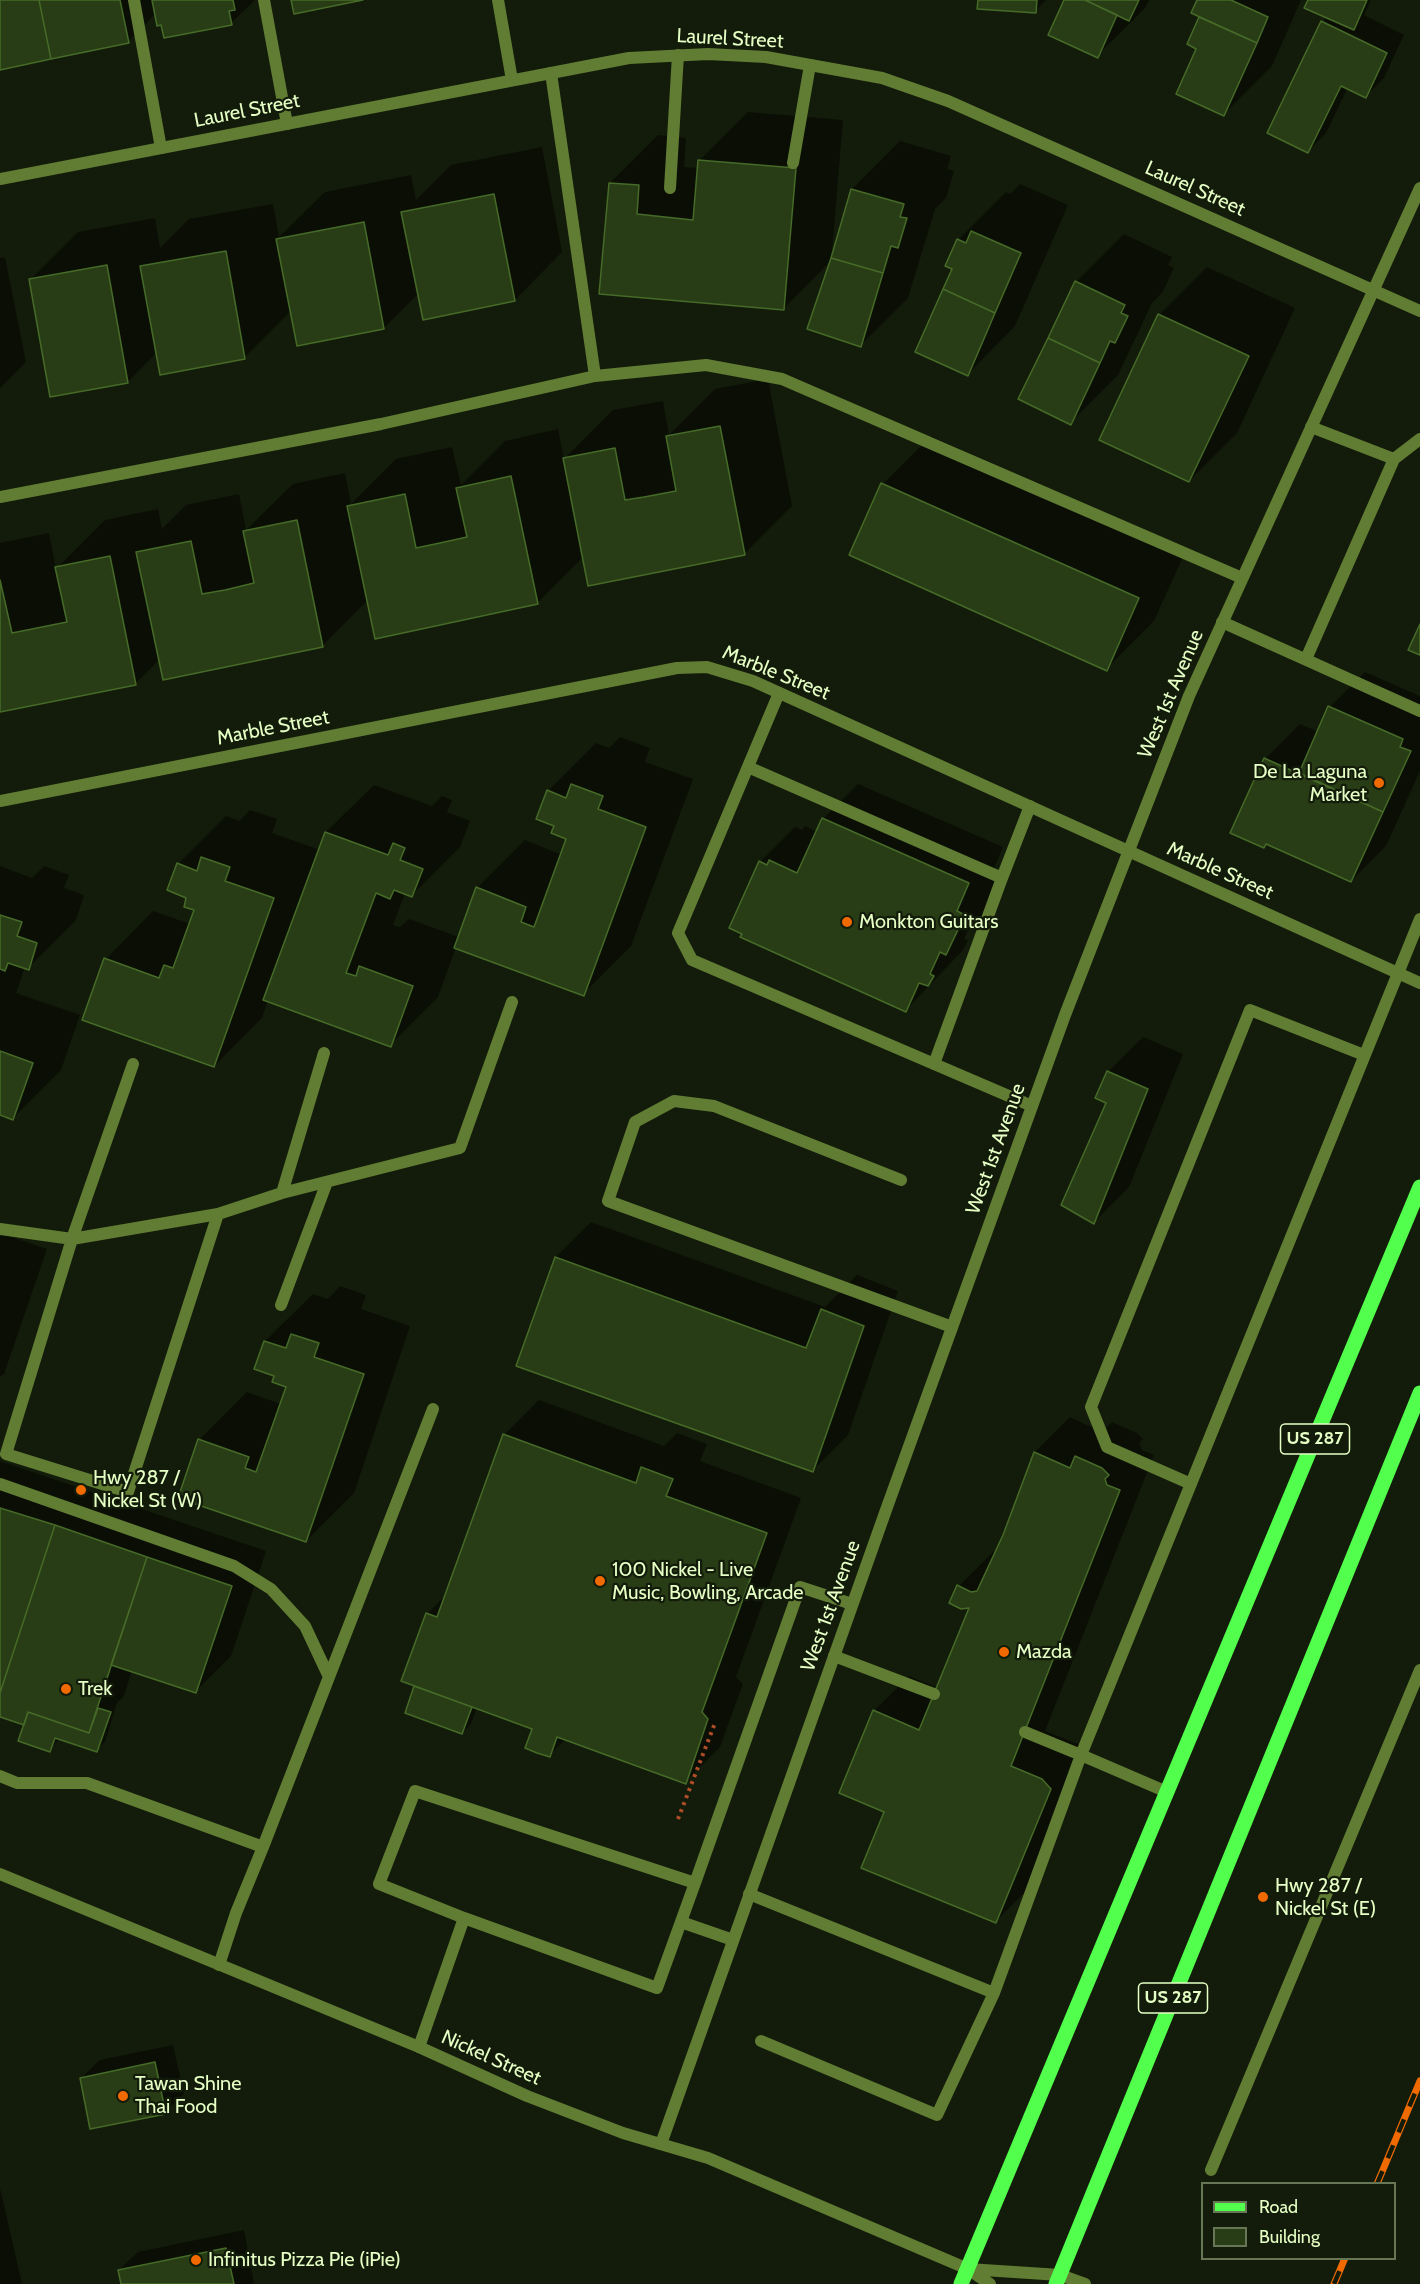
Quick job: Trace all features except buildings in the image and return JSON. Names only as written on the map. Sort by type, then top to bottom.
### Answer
[{"type":"main road","name":"US 287","points":[[961,2284],[1420,1187]]},
{"type":"main road","name":"US 287","points":[[1058,2279],[1420,1394]]},
{"type":"street","points":[[134,0],[161,147]]},
{"type":"street","points":[[264,0],[287,124]]},
{"type":"street","points":[[498,0],[512,80]]},
{"type":"street","name":"Laurel Street","points":[[0,179],[629,58],[708,54],[766,57],[882,78],[948,101],[1420,311]]},
{"type":"street","points":[[670,188],[678,56]]},
{"type":"street","points":[[793,163],[810,65]]},
{"type":"street","points":[[551,73],[595,376]]},
{"type":"street","name":"West 1st Avenue","points":[[661,2144],[852,1604],[1032,1106],[1189,696],[1420,188]]},
{"type":"street","points":[[0,497],[381,424],[595,376],[706,365],[782,379],[1242,578]]},
{"type":"street","points":[[1311,427],[1395,459]]},
{"type":"street","points":[[1306,659],[1395,459],[1420,439]]},
{"type":"street","points":[[1222,621],[1420,711]]},
{"type":"street","name":"Marble Street","points":[[0,801],[677,668],[707,667],[753,681],[1420,983]]},
{"type":"street","points":[[779,693],[678,933],[692,960],[1032,1106]]},
{"type":"street","points":[[748,767],[1002,878]]},
{"type":"street","points":[[934,1064],[1030,806]]},
{"type":"street","points":[[761,2041],[937,2115],[993,1993],[1081,1755],[1420,919]]},
{"type":"street","points":[[0,1229],[72,1239],[218,1214],[282,1193],[460,1148],[512,1002]]},
{"type":"street","points":[[1191,1484],[1107,1447],[1091,1407],[1250,1010],[1364,1055]]},
{"type":"street","points":[[282,1193],[324,1053]]},
{"type":"street","points":[[134,1064],[72,1239],[6,1454],[128,1492],[218,1214]]},
{"type":"street","points":[[901,1180],[714,1106],[674,1101],[635,1122],[608,1201],[952,1327]]},
{"type":"street","points":[[281,1305],[327,1182]]},
{"type":"street","points":[[219,1965],[236,1913],[433,1408]]},
{"type":"street","points":[[0,1485],[234,1566],[271,1589],[305,1626],[329,1677]]},
{"type":"street","points":[[695,1883],[415,1791],[379,1884],[464,1918],[657,1988],[695,1883],[800,1587],[852,1604]]},
{"type":"street","points":[[834,1656],[934,1694]]},
{"type":"street","points":[[1211,2170],[1420,1670]]},
{"type":"street","points":[[1025,1732],[1167,1792]]},
{"type":"street","points":[[0,1776],[17,1783],[87,1784],[263,1847]]},
{"type":"street","name":"Nickel Street","points":[[0,1874],[419,2047],[527,2096],[623,2133],[708,2158],[968,2268],[990,2284]]},
{"type":"street","points":[[749,1894],[993,1993]]},
{"type":"street","points":[[419,2047],[464,1918]]},
{"type":"street","points":[[681,1922],[733,1940]]},
{"type":"street","name":"Nickel Street","points":[[968,2268],[1085,2284]]},
{"type":"path","points":[[678,1820],[715,1724]]},
{"type":"railway","points":[[1378,2182],[1420,2081]]},
{"type":"railway","points":[[1334,2284],[1344,2260]]},
{"type":"place","name":"De La Laguna Market","points":[[1379,783]]},
{"type":"place","name":"Monkton Guitars","points":[[847,922]]},
{"type":"place","name":"Hwy 287 / Nickel St (W)","points":[[81,1490]]},
{"type":"place","name":"100 Nickel - Live Music, Bowling, Arcade","points":[[600,1581]]},
{"type":"place","name":"Mazda","points":[[1004,1652]]},
{"type":"place","name":"Trek","points":[[66,1689]]},
{"type":"place","name":"Hwy 287 / Nickel St (E)","points":[[1263,1897]]},
{"type":"place","name":"Tawan Shine Thai Food","points":[[123,2096]]},
{"type":"place","name":"Infinitus Pizza Pie (iPie)","points":[[196,2260]]}]
